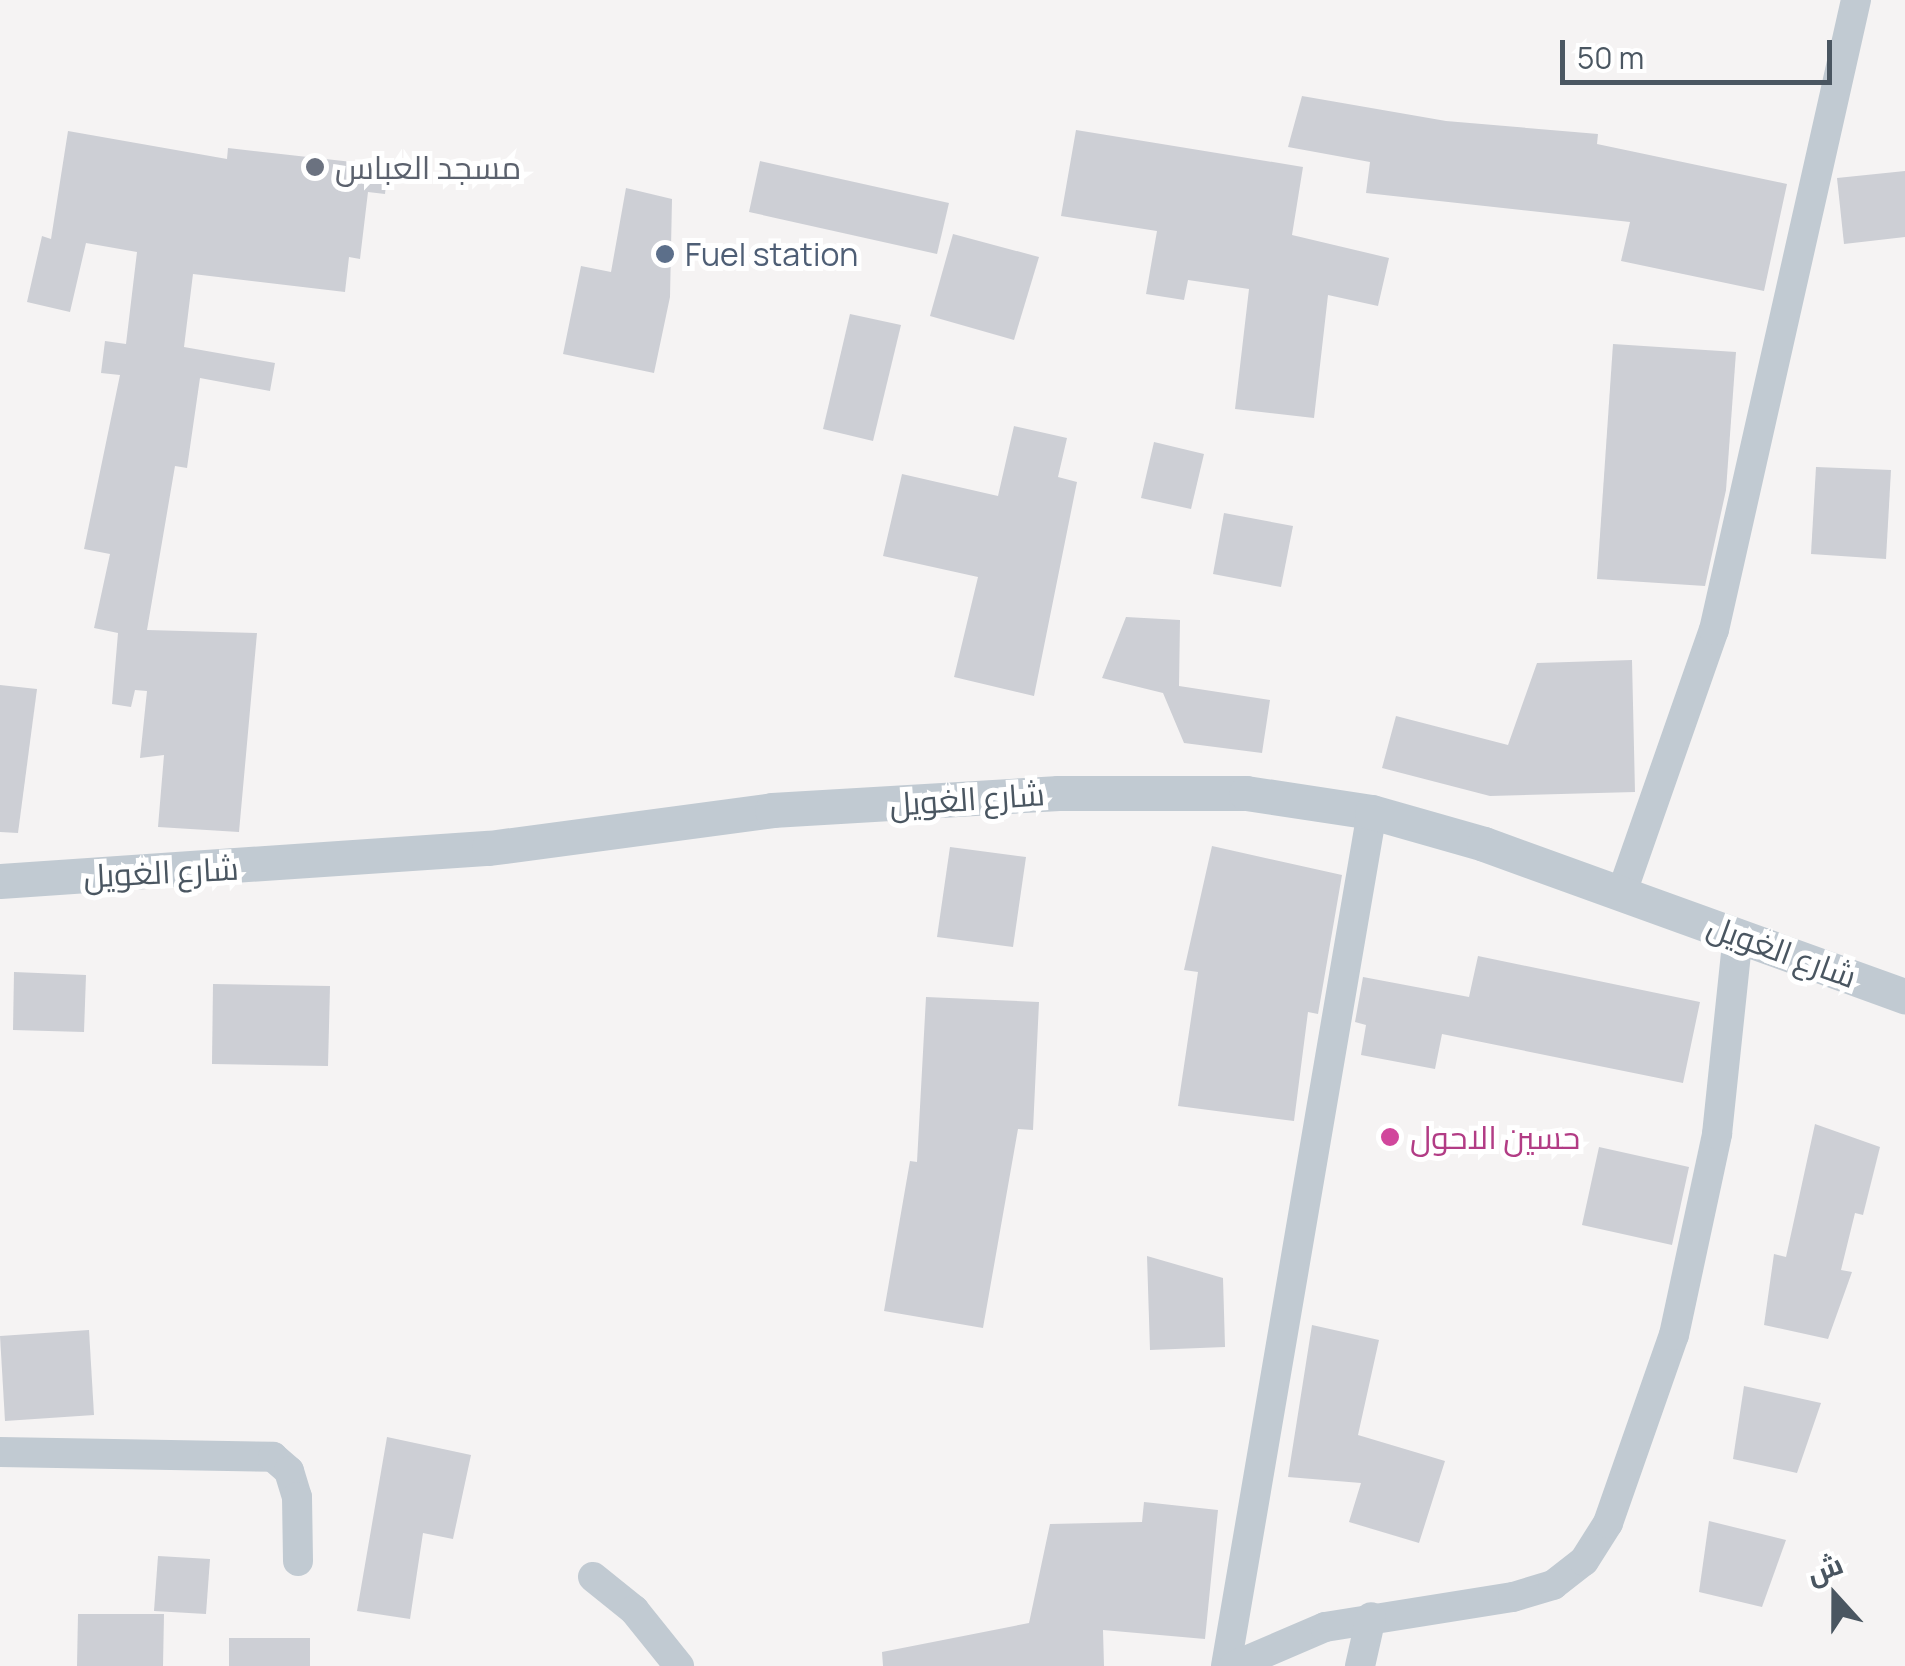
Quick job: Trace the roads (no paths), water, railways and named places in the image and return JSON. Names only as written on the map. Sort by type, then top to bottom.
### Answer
[{"type":"street","points":[[1621,895],[1714,630],[1856,0]]},
{"type":"street","name":"شارع الغويل","points":[[0,881],[320,863],[772,810],[1058,793],[1246,793],[1372,812],[1738,934],[1905,996]]},
{"type":"street","points":[[1226,1666],[1372,812]]},
{"type":"street","points":[[1234,1666],[1371,1617],[1553,1585],[1584,1561],[1608,1523],[1674,1335],[1718,1134],[1738,934]]},
{"type":"street","points":[[0,1452],[272,1457],[289,1471],[297,1497],[298,1561]]},
{"type":"street","points":[[594,1577],[634,1610],[678,1666]]},
{"type":"street","points":[[1360,1666],[1371,1617]]},
{"type":"place","name":"مسجد العباس","points":[[315,167]]},
{"type":"place","name":"Fuel station","points":[[665,254]]},
{"type":"place","name":"حسين الاحول","points":[[1390,1137]]}]
